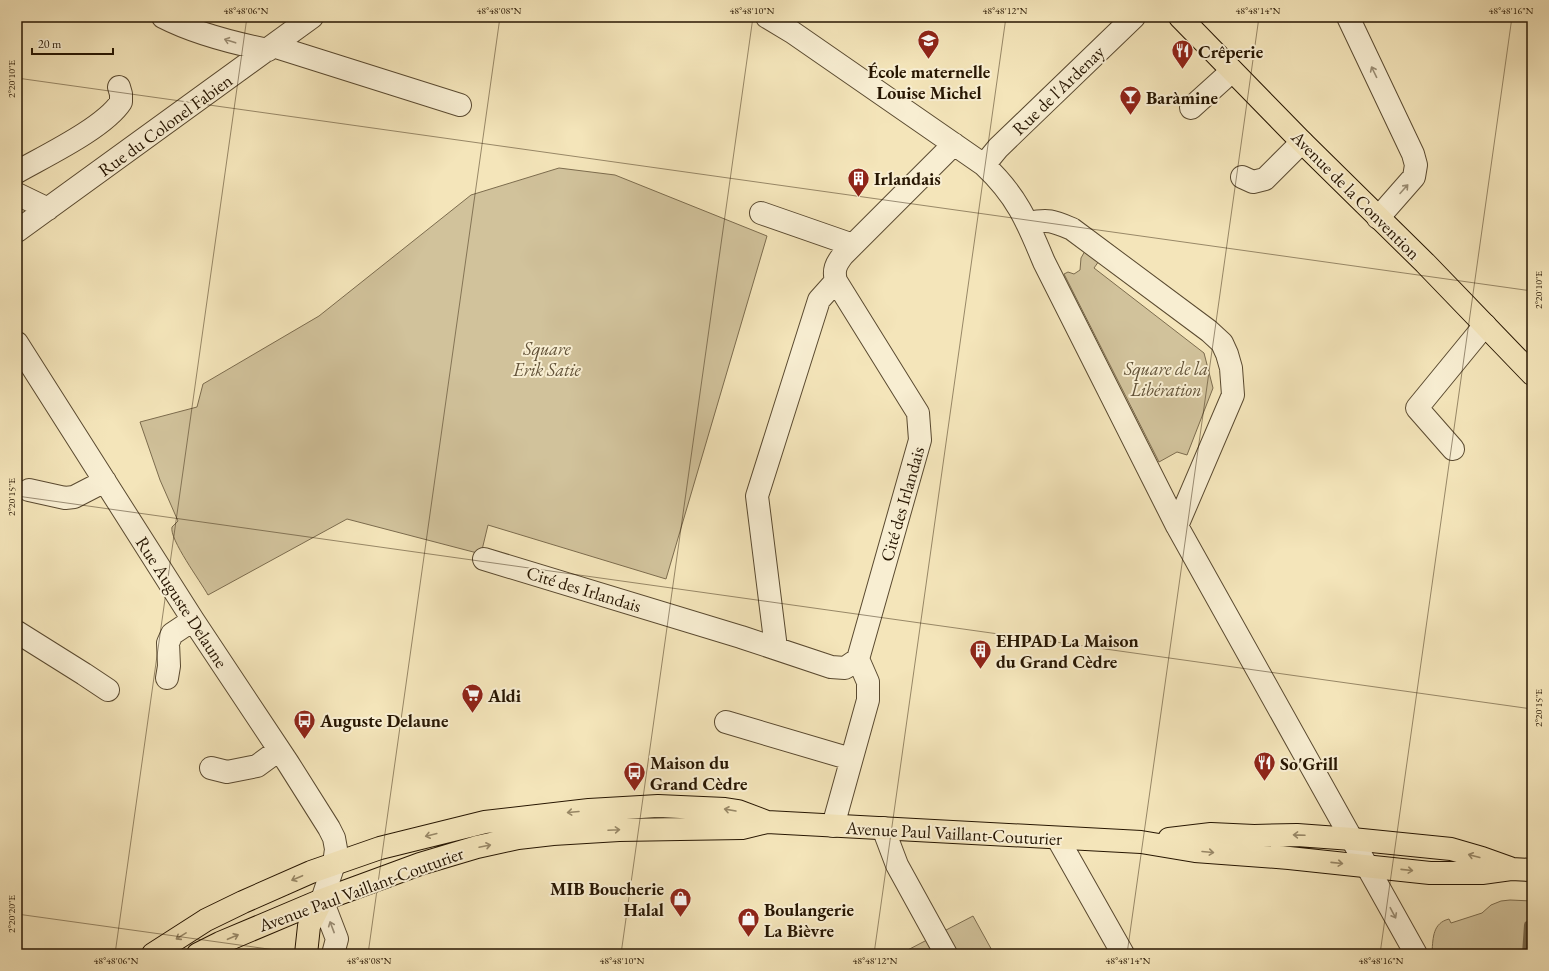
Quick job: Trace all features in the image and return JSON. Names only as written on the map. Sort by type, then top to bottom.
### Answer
[{"type":"main road","name":"Avenue de la Convention","points":[[1180,17],[1302,142],[1425,263],[1532,374]]},
{"type":"main road","name":"Avenue Paul Vaillant-Couturier","points":[[153,954],[206,920],[311,872],[380,848],[485,822],[544,814],[658,806],[716,808],[738,811],[767,822]]},
{"type":"main road","name":"Avenue Paul Vaillant-Couturier","points":[[198,954],[220,942],[322,900],[420,864],[477,847],[518,838],[604,830],[742,828],[767,822],[1058,839],[1141,842],[1195,851],[1430,873],[1482,874],[1522,869]]},
{"type":"main road","name":"Avenue Paul Vaillant-Couturier","points":[[1141,842],[1211,834],[1254,836],[1297,835],[1451,849],[1522,869]]},
{"type":"main road","points":[[306,954],[309,926],[322,900]]},
{"type":"street","points":[[163,17],[176,24],[237,44],[271,48],[460,105]]},
{"type":"street","name":"Rue du Colonel Fabien","points":[[17,231],[312,17]]},
{"type":"street","points":[[767,17],[984,165],[1000,180],[1012,195],[1028,223],[1044,262],[1177,526],[1416,954]]},
{"type":"street","name":"Rue de l'Ardenay","points":[[984,165],[998,148],[1134,17]]},
{"type":"street","points":[[1348,17],[1414,154],[1416,165],[1414,177],[1378,218]]},
{"type":"street","points":[[1191,108],[1232,71]]},
{"type":"street","points":[[17,172],[74,139],[110,114],[121,102],[119,87]]},
{"type":"street","points":[[1242,177],[1253,182],[1265,179],[1302,142]]},
{"type":"street","points":[[776,648],[757,496],[819,300],[836,282],[834,273],[836,264],[843,255],[954,144]]},
{"type":"street","points":[[17,194],[48,209]]},
{"type":"street","points":[[761,213],[853,244]]},
{"type":"street","points":[[1028,223],[1038,221],[1054,221],[1072,229],[1209,331],[1222,343],[1231,368],[1232,395],[1177,526]]},
{"type":"street","name":"Cité des Irlandais","points":[[484,559],[776,648],[831,667],[845,668],[858,659],[920,440],[918,413],[836,282]]},
{"type":"street","points":[[1453,448],[1417,408],[1485,325]]},
{"type":"street","name":"Rue Auguste Delaune","points":[[17,343],[194,620],[280,750],[334,838],[336,849],[334,864],[322,900]]},
{"type":"street","points":[[29,490],[65,498],[74,498],[105,481]]},
{"type":"street","points":[[167,678],[169,666],[168,643],[172,634],[194,620]]},
{"type":"street","points":[[17,632],[108,690]]},
{"type":"street","points":[[833,826],[868,700],[868,682],[858,659]]},
{"type":"street","points":[[726,722],[851,759]]},
{"type":"street","points":[[210,768],[227,772],[257,766],[280,750]]},
{"type":"street","points":[[883,828],[897,865],[946,954]]},
{"type":"street","points":[[1058,839],[1123,954]]},
{"type":"street","points":[[322,900],[337,939],[333,954]]},
{"type":"green space","name":"Square Erik Satie","points":[[559,168],[615,175],[767,236],[666,579],[488,525],[481,554],[347,519],[208,595],[175,541],[172,533],[172,527],[178,521],[160,480],[140,422],[197,407],[203,384],[319,316],[471,195]]},
{"type":"green space","name":"Square de la Libération","points":[[1085,251],[1099,261],[1094,268],[1204,353],[1213,388],[1187,455],[1177,452],[1159,462],[1064,274],[1068,272],[1074,274],[1080,270],[1081,258]]},
{"type":"green space","points":[[1501,901],[1532,901],[1532,954],[1433,954],[1435,931],[1444,921],[1449,919],[1451,923],[1482,913],[1491,905]]},
{"type":"green space","points":[[973,916],[994,954],[900,954]]},
{"type":"waterway","points":[[1526,954],[1528,925]]},
{"type":"place","name":"École maternelle Louise Michel","points":[[929,60]]},
{"type":"place","name":"Crêperie","points":[[1182,70]]},
{"type":"place","name":"Baràmine","points":[[1130,116]]},
{"type":"place","name":"Irlandais","points":[[858,198]]},
{"type":"place","name":"EHPAD La Maison du Grand Cèdre","points":[[981,670]]},
{"type":"place","name":"Aldi","points":[[473,714]]},
{"type":"place","name":"Auguste Delaune","points":[[305,740]]},
{"type":"place","name":"So'Grill","points":[[1264,782]]},
{"type":"place","name":"Maison du Grand Cèdre","points":[[634,792]]},
{"type":"place","name":"MIB Boucherie Halal","points":[[680,918]]},
{"type":"place","name":"Boulangerie La Bièvre","points":[[749,938]]}]
